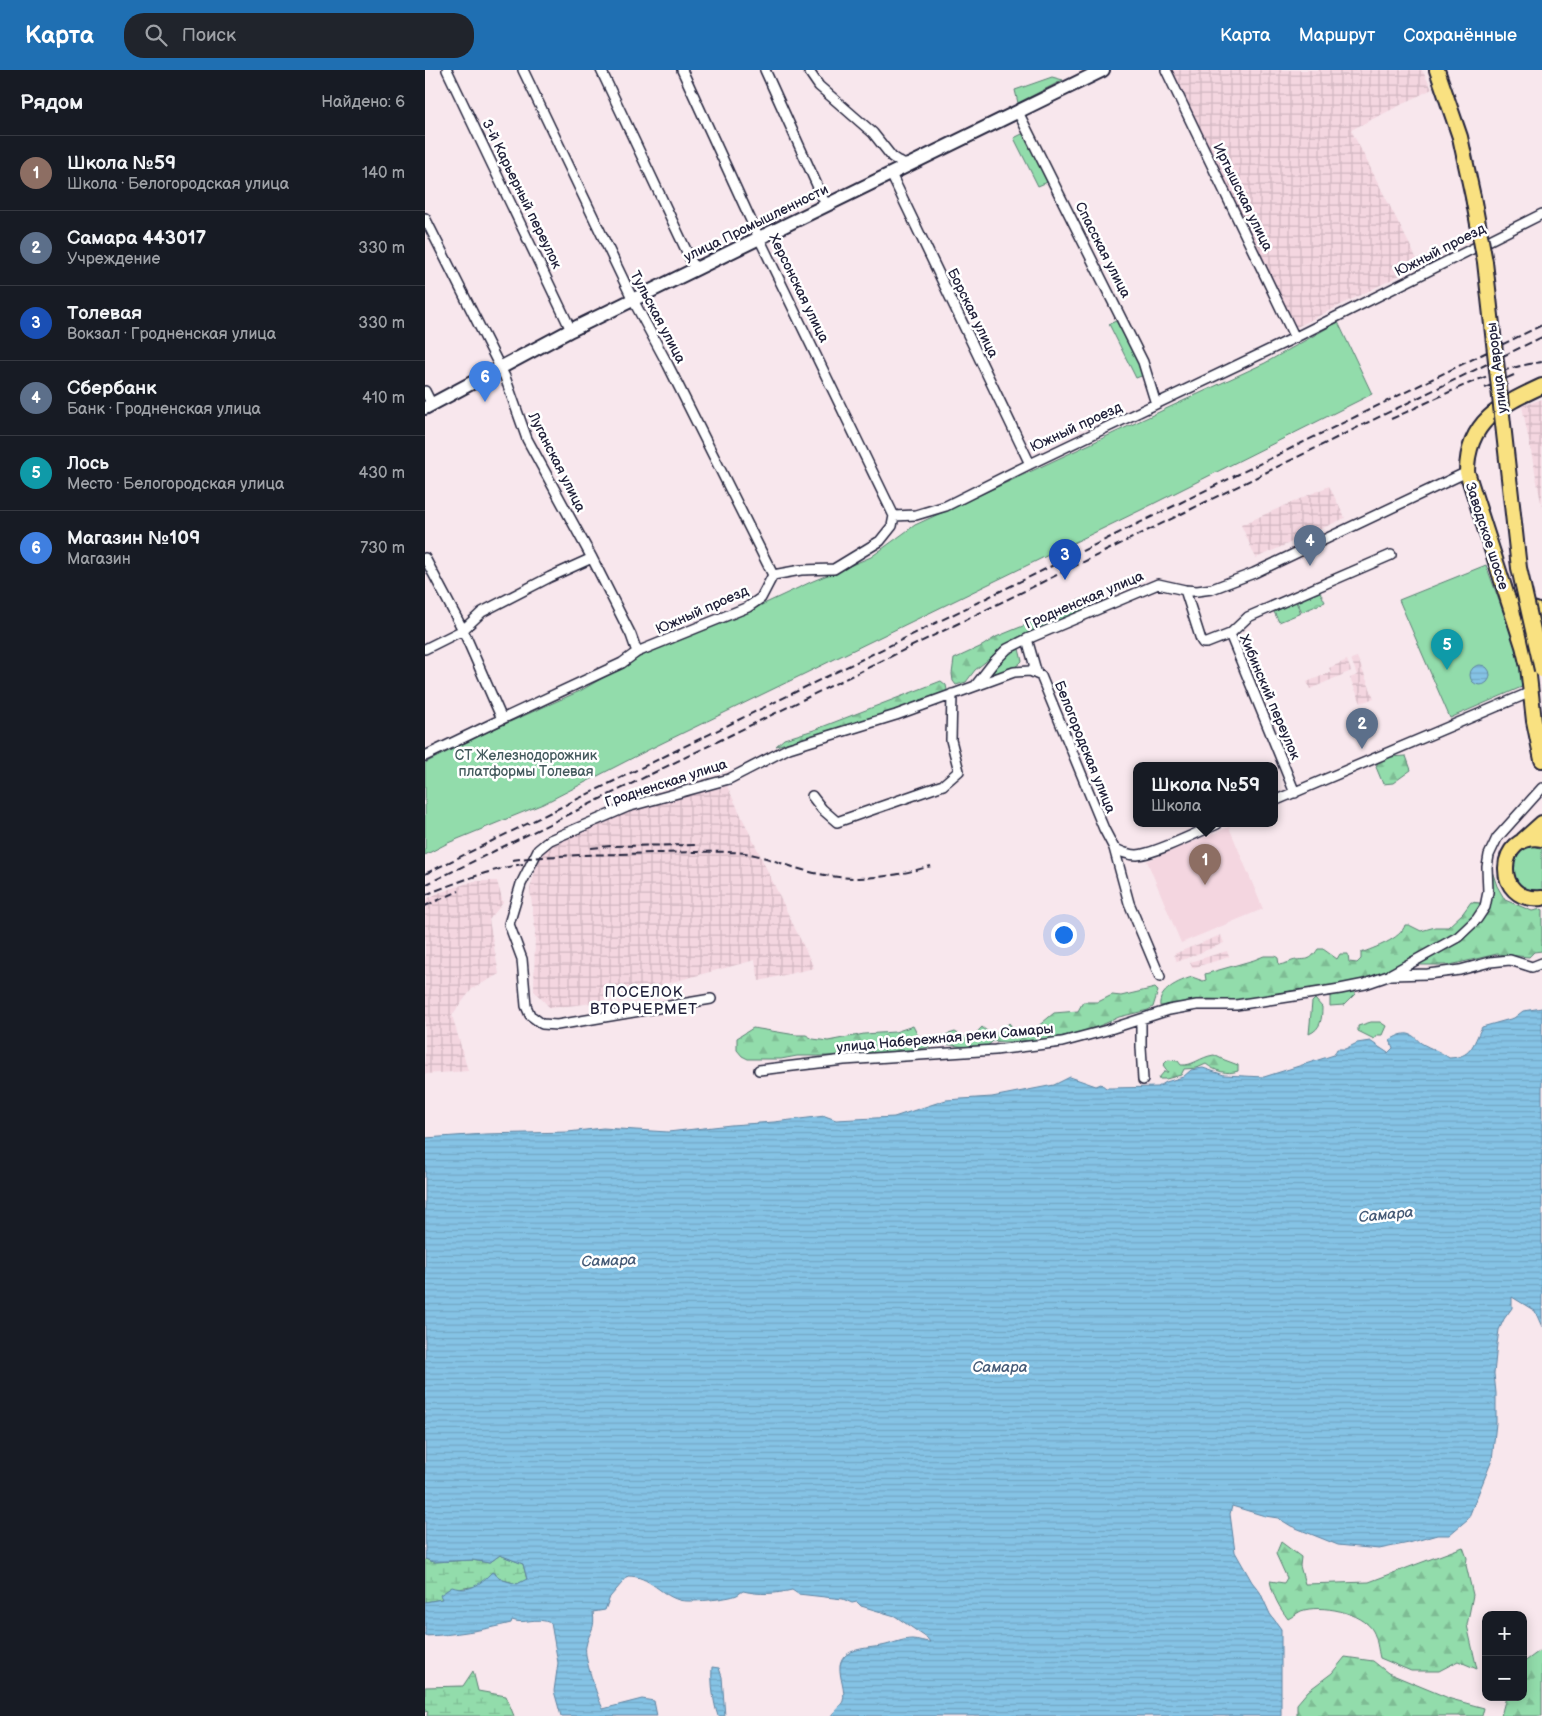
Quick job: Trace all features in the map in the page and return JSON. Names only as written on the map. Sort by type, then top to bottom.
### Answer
[{"type":"main road","name":"улица Промышленности","points":[[429,407],[571,330],[1103,70]]},
{"type":"main road","name":"улица Авроры","points":[[1437,70],[1460,137],[1485,262],[1519,568],[1542,670]]},
{"type":"main road","name":"Заводское шоссе","points":[[1542,386],[1512,400],[1482,422],[1472,439],[1467,472],[1536,693],[1534,721],[1542,760]]},
{"type":"main road","name":"Заводское шоссе","points":[[1509,604],[1522,605],[1536,610],[1542,622]]},
{"type":"main road","points":[[1542,823],[1512,849],[1507,860],[1506,869],[1508,880],[1513,889],[1522,896],[1534,899],[1542,898]]},
{"type":"main road","points":[[1518,843],[1529,839],[1542,839]]},
{"type":"street","name":"3-й Карьерный переулок","points":[[447,70],[571,330]]},
{"type":"street","name":"Тульская улица","points":[[523,70],[633,300],[668,365],[773,575]]},
{"type":"street","points":[[601,70],[695,269]]},
{"type":"street","name":"Херсонская улица","points":[[682,70],[759,238],[894,516]]},
{"type":"street","points":[[765,70],[826,205]]},
{"type":"street","points":[[808,70],[819,86],[867,128],[892,157],[903,164],[911,164]]},
{"type":"street","name":"Иртышская улица","points":[[1166,70],[1295,338]]},
{"type":"street","name":"Спасская улица","points":[[1018,112],[1143,362],[1156,404]]},
{"type":"street","name":"Борская улица","points":[[891,174],[1029,464]]},
{"type":"street","name":"Южный проезд","points":[[894,516],[916,516],[946,506],[1029,464],[1295,338],[1542,214]]},
{"type":"street","name":"Луганская улица","points":[[425,218],[500,368],[527,439],[592,558],[631,635],[637,652]]},
{"type":"street","points":[[425,391],[429,407]]},
{"type":"street","name":"Гродненская улица","points":[[975,686],[1007,649],[1027,639],[1158,584],[1197,591],[1211,589],[1254,573],[1467,472]]},
{"type":"street","points":[[773,575],[801,570],[834,569],[880,541],[893,526],[894,516]]},
{"type":"street","points":[[1230,634],[1248,617],[1391,555]]},
{"type":"street","points":[[425,558],[463,630],[502,719]]},
{"type":"street","points":[[425,649],[463,630],[482,612],[592,558]]},
{"type":"street","name":"Южный проезд","points":[[425,756],[623,663],[637,652],[748,607],[761,598],[773,575]]},
{"type":"street","name":"Хибинский переулок","points":[[1185,590],[1203,643],[1230,634],[1295,792]]},
{"type":"street","name":"Белогородская улица","points":[[1027,639],[1033,672],[1041,676],[1114,848],[1129,903],[1160,977]]},
{"type":"street","name":"Гродненская улица","points":[[711,999],[557,1025],[542,1024],[530,1015],[527,1006],[523,960],[509,924],[521,884],[538,850],[550,840],[627,807],[729,779],[789,748],[896,715],[1013,672],[1033,672]]},
{"type":"street","points":[[1278,799],[1521,695],[1536,693]]},
{"type":"street","points":[[812,796],[822,809],[837,822],[943,785],[959,771],[951,740],[952,694]]},
{"type":"street","points":[[1391,974],[1458,936],[1477,919],[1485,907],[1488,892],[1487,867],[1489,855],[1497,838],[1542,788]]},
{"type":"street","points":[[1114,848],[1126,854],[1138,855],[1153,851],[1210,827]]},
{"type":"street","name":"улица Набережная реки Самары","points":[[759,1070],[844,1060],[995,1050],[1062,1042],[1169,1010],[1197,1005],[1236,1005],[1340,989],[1365,984],[1391,974],[1436,973],[1510,960],[1532,967],[1542,963]]},
{"type":"street","points":[[1141,1018],[1143,1080]]},
{"type":"shaded area","points":[[1161,70],[1422,70],[1432,89],[1351,130],[1420,265],[1293,329]]},
{"type":"shaded area","points":[[1542,399],[1542,507],[1522,406]]},
{"type":"shaded area","points":[[1329,486],[1345,518],[1256,558],[1241,525]]},
{"type":"shaded area","points":[[1357,657],[1374,698],[1361,703],[1350,678],[1357,675],[1351,659]]},
{"type":"shaded area","points":[[1347,660],[1351,671],[1310,689],[1307,682],[1331,672],[1329,668]]},
{"type":"shaded area","points":[[727,786],[814,968],[759,981],[755,960],[593,1003],[550,1008],[534,991],[535,930],[530,889],[540,853],[555,842],[623,812]]},
{"type":"shaded area","points":[[1229,827],[1263,909],[1181,943],[1147,861]]},
{"type":"shaded area","points":[[474,881],[497,881],[503,903],[489,920],[499,974],[472,989],[452,1015],[468,1071],[425,1074],[425,900],[438,893]]},
{"type":"shaded area","points":[[1221,935],[1224,943],[1177,962],[1174,954]]},
{"type":"shaded area","points":[[1227,951],[1229,957],[1192,968],[1190,962]]},
{"type":"green space","points":[[1052,77],[1063,80],[1018,103],[1015,90]]},
{"type":"green space","points":[[1026,132],[1050,181],[1038,186],[1014,138]]},
{"type":"green space","points":[[1116,321],[1140,364],[1144,375],[1136,378],[1109,324]]},
{"type":"green space","name":"СТ Железнодорожник платформы Толевая","points":[[1338,322],[1372,394],[1143,509],[652,748],[543,804],[448,843],[425,855],[425,763],[487,732],[580,691],[660,647],[738,616],[813,581],[871,557],[915,525],[1265,363]]},
{"type":"green space","points":[[1486,565],[1525,671],[1524,686],[1450,718],[1399,600]]},
{"type":"green space","points":[[1320,592],[1325,602],[1302,612],[1297,602]]},
{"type":"green space","points":[[1086,598],[1093,603],[1085,611],[1003,645],[975,670],[966,682],[956,685],[953,681],[954,659],[996,637],[1050,615],[1070,603]]},
{"type":"green space","points":[[1296,602],[1301,613],[1279,622],[1274,612]]},
{"type":"green space","points":[[1019,649],[1022,661],[1019,664],[1009,670],[992,673],[1002,658]]},
{"type":"green space","points":[[941,681],[946,685],[947,690],[944,694],[877,717],[776,746],[784,739],[814,730]]},
{"type":"green space","points":[[1406,756],[1411,770],[1393,783],[1383,784],[1376,767],[1378,761],[1389,757]]},
{"type":"green space","points":[[1499,845],[1492,859],[1492,871],[1497,886],[1505,900],[1532,911],[1542,909],[1542,951],[1534,952],[1529,957],[1497,954],[1450,965],[1404,965],[1450,943],[1484,912],[1491,851]]},
{"type":"green space","points":[[1533,845],[1542,849],[1542,891],[1525,891],[1516,885],[1510,864],[1517,850]]},
{"type":"green space","points":[[1471,902],[1480,903],[1477,913],[1461,928],[1441,942],[1397,967],[1361,982],[1285,992],[1251,1000],[1208,999],[1160,1006],[1162,995],[1170,987],[1181,981],[1192,977],[1203,981],[1206,980],[1205,974],[1264,956],[1275,956],[1278,958],[1279,965],[1312,957],[1318,949],[1323,949],[1337,959],[1340,954],[1348,954],[1349,962],[1357,963],[1361,959],[1361,953],[1393,939],[1405,925],[1421,931],[1435,927],[1448,927],[1463,913]]},
{"type":"green space","points":[[1155,988],[1158,991],[1153,1007],[1148,1010],[1119,1017],[1082,1032],[1045,1040],[993,1041],[985,1048],[941,1045],[851,1056],[797,1056],[781,1059],[748,1059],[737,1050],[737,1038],[753,1028],[806,1035],[813,1039],[828,1041],[864,1034],[895,1032],[913,1026],[918,1036],[936,1038],[955,1032],[964,1037],[976,1033],[982,1027],[988,1032],[1000,1032],[1009,1023],[1016,1032],[1037,1027],[1054,1013],[1078,1011],[1083,1002],[1098,1002],[1112,995],[1121,996]]},
{"type":"green space","points":[[1355,991],[1355,994],[1344,1005],[1330,1006],[1330,997],[1335,994]]},
{"type":"green space","points":[[1315,999],[1322,1007],[1321,1019],[1316,1029],[1309,1034],[1312,1002]]},
{"type":"green space","points":[[1371,1022],[1380,1022],[1386,1026],[1382,1035],[1377,1035],[1374,1039],[1358,1031],[1358,1026]]},
{"type":"green space","points":[[1214,1055],[1238,1065],[1238,1071],[1230,1073],[1221,1072],[1206,1064],[1197,1068],[1184,1069],[1181,1075],[1158,1079],[1164,1072],[1168,1072],[1163,1065],[1168,1060],[1178,1061],[1181,1065],[1185,1065]]},
{"type":"green space","points":[[1281,1542],[1301,1557],[1300,1566],[1305,1584],[1369,1582],[1463,1547],[1467,1558],[1466,1565],[1473,1595],[1467,1625],[1477,1669],[1458,1661],[1439,1671],[1411,1671],[1380,1658],[1373,1631],[1368,1624],[1351,1614],[1340,1611],[1319,1608],[1309,1609],[1301,1611],[1288,1619],[1277,1601],[1270,1581],[1284,1583],[1287,1578],[1276,1554]]},
{"type":"green space","points":[[500,1555],[523,1564],[527,1580],[517,1584],[503,1580],[492,1572],[478,1586],[458,1589],[442,1599],[425,1602],[425,1559],[434,1562],[472,1560],[489,1563]]},
{"type":"green space","points":[[1542,1649],[1542,1716],[1501,1716],[1505,1701],[1527,1701],[1527,1660]]},
{"type":"green space","points":[[1345,1657],[1373,1661],[1388,1673],[1451,1699],[1484,1708],[1482,1716],[1297,1716],[1297,1704],[1308,1691],[1332,1673]]},
{"type":"green space","points":[[473,1671],[478,1691],[506,1696],[514,1716],[427,1716],[428,1711],[425,1712],[425,1687],[463,1686]]},
{"type":"water","points":[[1476,665],[1484,665],[1490,671],[1490,679],[1484,685],[1476,685],[1470,679],[1470,671]]},
{"type":"water","name":"Самара","points":[[1542,1008],[1542,1327],[1535,1311],[1512,1297],[1512,1308],[1499,1330],[1497,1344],[1494,1374],[1496,1423],[1492,1460],[1468,1519],[1449,1535],[1437,1535],[1379,1549],[1338,1545],[1291,1526],[1278,1518],[1232,1506],[1230,1514],[1235,1552],[1260,1592],[1270,1614],[1281,1629],[1281,1716],[831,1716],[843,1701],[844,1693],[840,1666],[846,1655],[859,1650],[905,1640],[914,1639],[930,1642],[895,1616],[861,1606],[857,1602],[852,1603],[843,1599],[798,1594],[792,1590],[767,1594],[743,1591],[737,1595],[725,1598],[684,1601],[666,1594],[649,1582],[628,1576],[610,1597],[605,1610],[593,1612],[593,1627],[586,1646],[587,1659],[603,1709],[642,1699],[654,1701],[657,1716],[561,1716],[554,1691],[558,1663],[551,1623],[540,1620],[521,1622],[512,1620],[511,1623],[479,1630],[425,1636],[425,1602],[442,1599],[440,1595],[452,1587],[464,1589],[474,1586],[492,1572],[503,1580],[517,1584],[527,1579],[523,1564],[500,1555],[489,1563],[472,1560],[434,1562],[425,1559],[425,1138],[568,1132],[603,1128],[668,1132],[825,1116],[836,1120],[894,1117],[946,1100],[992,1097],[1054,1085],[1070,1077],[1096,1086],[1101,1084],[1106,1088],[1111,1088],[1158,1087],[1166,1082],[1183,1077],[1191,1070],[1203,1068],[1224,1075],[1264,1077],[1334,1055],[1337,1049],[1345,1049],[1357,1043],[1370,1041],[1388,1053],[1393,1048],[1390,1040],[1406,1034],[1412,1035],[1421,1043],[1449,1058],[1467,1053],[1482,1027],[1514,1018],[1523,1011]]},
{"type":"water","points":[[712,1667],[719,1668],[722,1677],[725,1716],[718,1716],[716,1710]]},
{"type":"railway","points":[[425,874],[1542,325]]},
{"type":"railway","points":[[425,885],[1542,337]]},
{"type":"railway","points":[[1391,419],[1484,378],[1503,371],[1542,362]]},
{"type":"railway","points":[[1485,388],[1514,375]]},
{"type":"railway","points":[[591,848],[698,845]]},
{"type":"railway","points":[[512,860],[583,855],[734,852],[760,856],[820,874],[852,878],[899,874],[931,866]]},
{"type":"railway","points":[[425,895],[473,877],[523,864]]},
{"type":"railway","points":[[425,906],[459,891]]},
{"type":"place","name":"Магазин №109","points":[[485,402]]},
{"type":"place","name":"Сбербанк","points":[[1310,566]]},
{"type":"place","name":"Толевая","points":[[1065,580]]},
{"type":"place","name":"Лось","points":[[1447,670]]},
{"type":"place","name":"Самара 443017","points":[[1362,749]]},
{"type":"place","name":"Школа №59","points":[[1205,885]]},
{"type":"district","name":"ПОСЕЛОК ВТОРЧЕРМЕТ","points":[[644,1000]]}]
